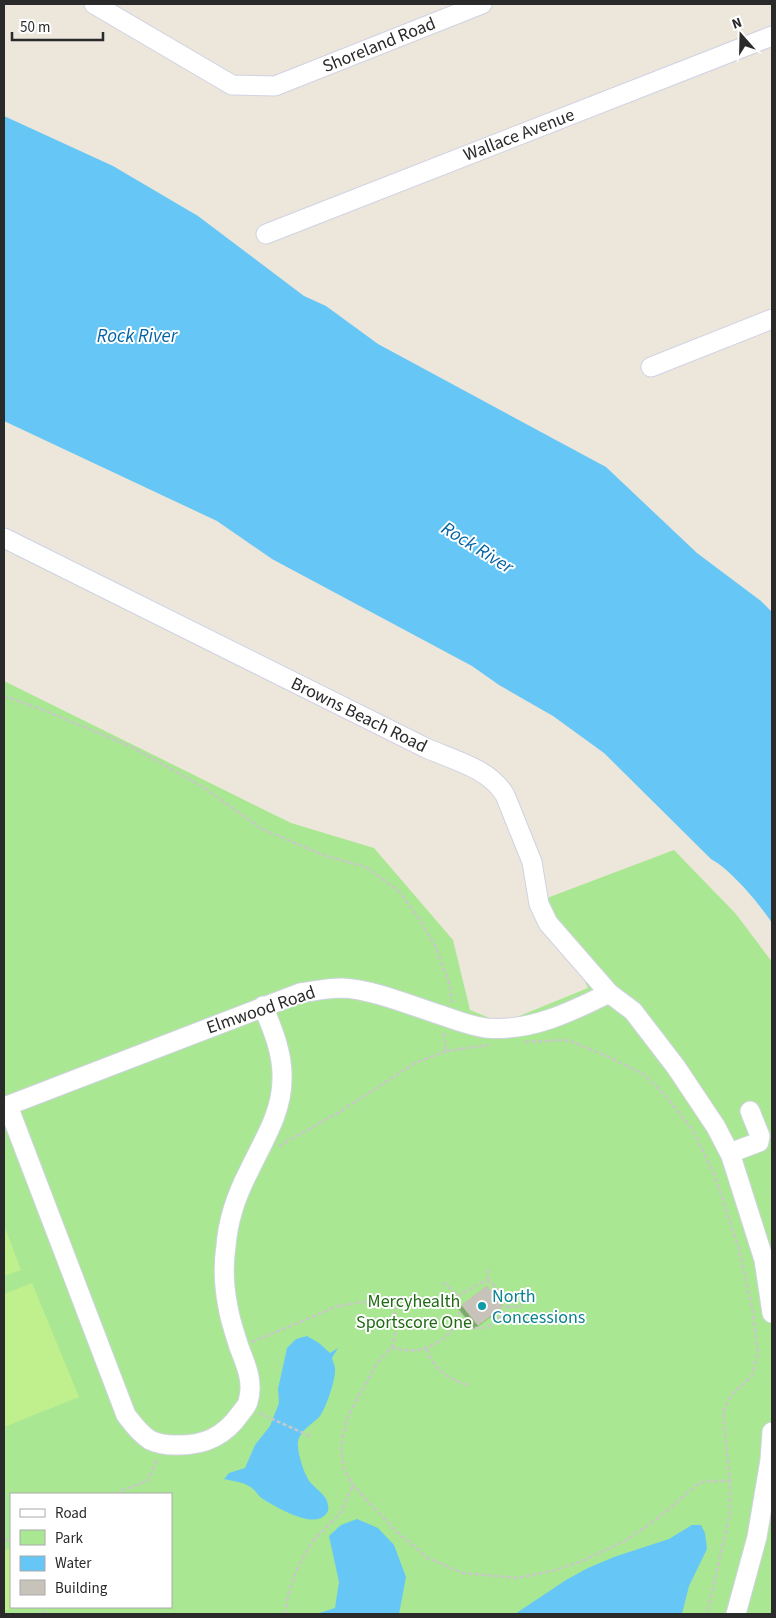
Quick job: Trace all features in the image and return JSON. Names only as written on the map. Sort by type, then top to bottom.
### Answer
[{"type":"street","name":"Shoreland Road","points":[[94,4],[232,85],[275,86],[482,4]]},
{"type":"street","name":"Wallace Avenue","points":[[266,234],[772,36]]},
{"type":"street","points":[[651,368],[772,319]]},
{"type":"street","name":"Browns Beach Road","points":[[4,538],[426,748],[485,773],[499,785],[505,795],[532,862],[540,904],[548,923],[609,992],[633,1011],[676,1067],[716,1127],[730,1154],[764,1260],[772,1313]]},
{"type":"street","name":"Elmwood Road","points":[[6,1106],[300,993],[327,988],[344,988],[367,992],[484,1028],[512,1028],[541,1022],[568,1013],[609,992]]},
{"type":"street","points":[[6,1106],[126,1415],[140,1432],[150,1440],[164,1445],[188,1446],[210,1440],[229,1428],[248,1404],[251,1390],[249,1372],[232,1322],[224,1282],[230,1220],[248,1171],[273,1124],[282,1079],[275,1034],[263,1006]]},
{"type":"street","points":[[730,1154],[759,1142],[760,1136],[750,1111]]},
{"type":"street","points":[[736,1614],[757,1537],[770,1460],[772,1432]]},
{"type":"path","points":[[4,696],[46,711],[132,747],[203,787],[262,829],[326,856],[366,867],[398,891],[420,920],[435,945],[450,985],[452,1002],[450,1018],[444,1036],[446,1051]]},
{"type":"path","points":[[521,1043],[567,1040],[607,1056],[643,1074],[665,1095],[692,1129],[715,1176],[739,1249],[753,1312],[758,1353],[752,1376],[731,1395],[723,1412],[730,1481],[730,1514],[707,1614]]},
{"type":"path","points":[[276,1147],[342,1112],[415,1062],[446,1051],[494,1044]]},
{"type":"path","points":[[487,1281],[490,1267]]},
{"type":"path","points":[[392,1347],[400,1350],[416,1351],[428,1349],[458,1326],[466,1324],[477,1328],[491,1326],[507,1307],[500,1291],[494,1284],[487,1281],[458,1296]]},
{"type":"path","points":[[443,1282],[458,1296]]},
{"type":"path","points":[[458,1296],[457,1304],[462,1325]]},
{"type":"path","points":[[248,1344],[338,1306],[388,1298],[394,1300],[396,1329],[392,1347],[377,1363],[348,1416],[342,1448],[344,1470],[354,1486],[397,1532],[428,1558],[464,1573],[518,1578],[552,1571],[580,1562],[623,1542],[657,1520],[699,1483],[709,1480],[730,1481]]},
{"type":"path","points":[[507,1307],[522,1306]]},
{"type":"path","points":[[428,1349],[429,1356],[452,1380],[470,1386]]},
{"type":"path","points":[[265,1415],[310,1436]]},
{"type":"path","points":[[118,1493],[147,1481],[164,1445]]},
{"type":"path","points":[[285,1614],[288,1594],[297,1569],[312,1542],[342,1511],[354,1486]]},
{"type":"green space","name":"Mercyhealth Sportscore One","points":[[4,681],[291,823],[374,848],[453,940],[470,1010],[502,1023],[588,988],[547,898],[674,850],[736,914],[772,962],[772,1614],[4,1614]]},
{"type":"green space","points":[[4,1225],[21,1270],[4,1276]]},
{"type":"green space","points":[[32,1283],[79,1397],[4,1427],[4,1294]]},
{"type":"green space","points":[[10,1548],[10,1608],[12,1608],[4,1611],[4,1551]]},
{"type":"water","name":"Rock River","points":[[4,116],[113,166],[198,216],[304,296],[326,306],[378,344],[606,467],[697,553],[761,601],[772,612],[772,923],[736,879],[711,859],[604,753],[553,716],[499,685],[472,666],[272,559],[217,521],[4,421]]},
{"type":"water","points":[[307,1336],[319,1343],[330,1353],[338,1348],[332,1358],[335,1374],[325,1407],[320,1416],[301,1434],[298,1442],[299,1456],[306,1475],[310,1482],[323,1494],[328,1505],[328,1511],[325,1515],[319,1519],[312,1520],[276,1507],[261,1498],[246,1484],[224,1479],[229,1473],[245,1468],[255,1445],[270,1426],[279,1403],[278,1389],[287,1348],[296,1339]]},
{"type":"water","points":[[357,1519],[378,1528],[394,1545],[406,1577],[399,1614],[316,1614],[335,1608],[339,1582],[329,1536],[341,1525]]},
{"type":"water","points":[[692,1525],[701,1525],[705,1533],[707,1549],[689,1586],[682,1614],[515,1614],[566,1580],[588,1568],[614,1557],[669,1539]]},
{"type":"building","name":"North Concessions","points":[[487,1286],[503,1306],[478,1325],[462,1305]]},
{"type":"place","name":"North Concessions","points":[[482,1306]]}]
